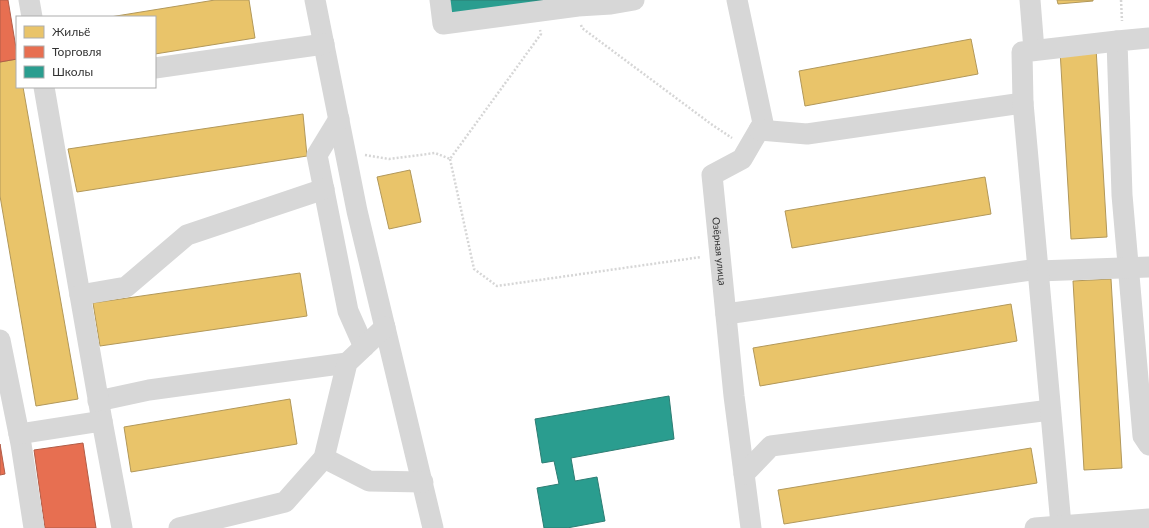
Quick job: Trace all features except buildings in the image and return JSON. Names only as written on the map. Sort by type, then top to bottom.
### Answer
[{"type":"street","points":[[29,0],[32,16]]},
{"type":"street","points":[[315,0],[357,211],[433,528]]},
{"type":"street","points":[[440,0],[443,24],[634,0]]},
{"type":"street","name":"Озёрная улица","points":[[737,0],[763,124],[742,159],[712,175],[734,396],[751,528]]},
{"type":"street","points":[[1030,0],[1034,50]]},
{"type":"street","points":[[1061,525],[1023,103],[1022,52],[1149,38]]},
{"type":"street","points":[[1117,41],[1122,195],[1143,436],[1149,445]]},
{"type":"street","points":[[156,68],[324,44]]},
{"type":"street","points":[[44,88],[98,401],[122,528]]},
{"type":"street","points":[[759,130],[807,134],[1023,103]]},
{"type":"street","points":[[339,118],[317,154],[348,311],[364,347]]},
{"type":"street","points":[[80,294],[126,287],[187,235],[324,189]]},
{"type":"street","points":[[726,314],[1038,270],[1149,267]]},
{"type":"street","points":[[179,528],[284,502],[324,458],[347,363],[385,327]]},
{"type":"street","points":[[0,340],[19,434],[34,528]]},
{"type":"street","points":[[98,401],[149,390],[347,363]]},
{"type":"street","points":[[744,474],[771,446],[1050,410]]},
{"type":"street","points":[[19,434],[102,421]]},
{"type":"street","points":[[324,458],[369,481],[423,482]]},
{"type":"street","points":[[1035,528],[1149,519]]},
{"type":"path","points":[[578,6],[582,28],[711,124],[748,149]]},
{"type":"path","points":[[538,12],[541,34],[450,159],[474,269],[497,286],[720,254]]},
{"type":"path","points":[[345,152],[389,159],[435,153],[450,159]]}]
